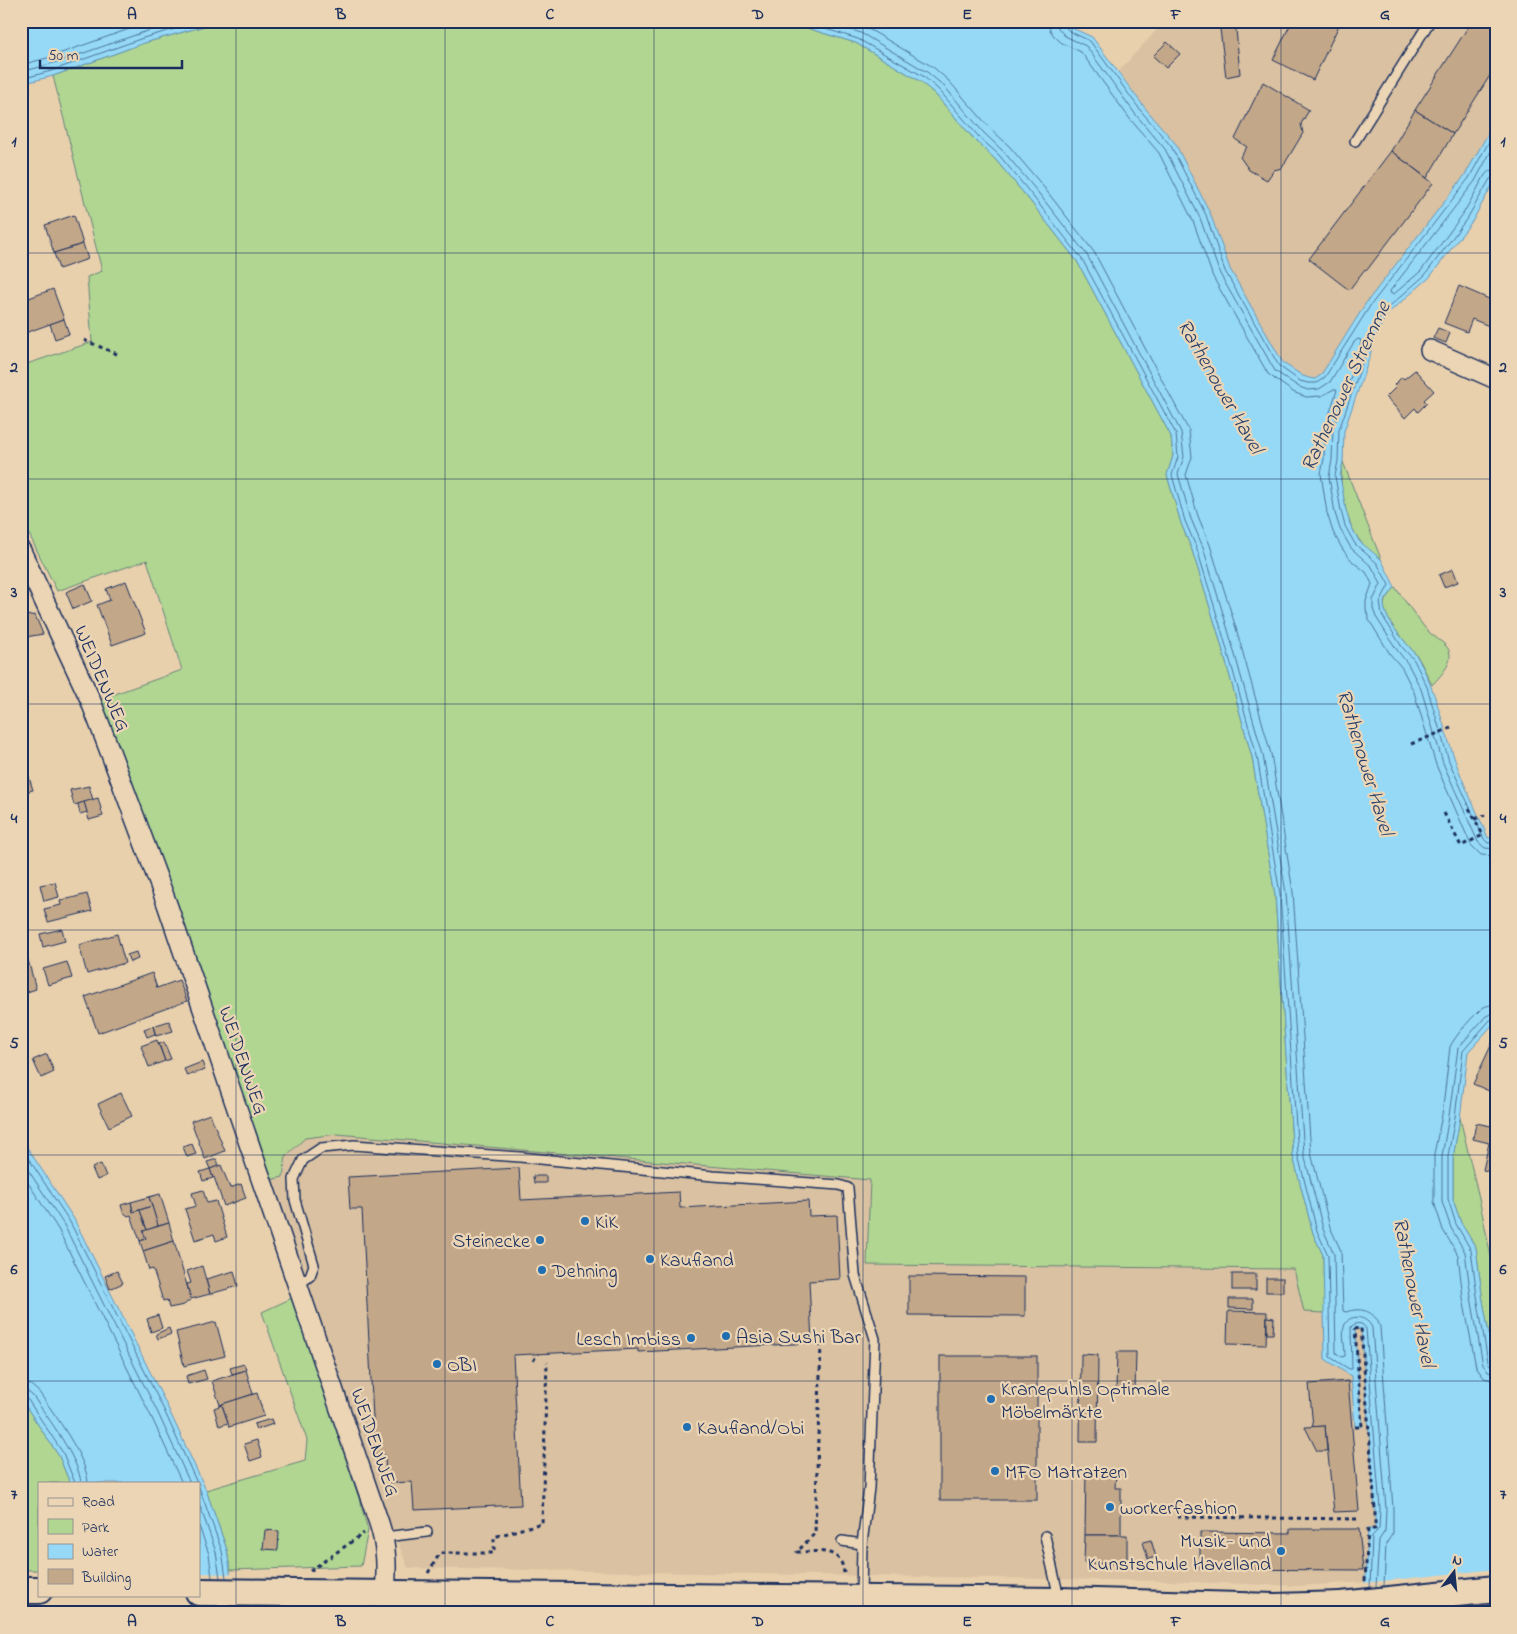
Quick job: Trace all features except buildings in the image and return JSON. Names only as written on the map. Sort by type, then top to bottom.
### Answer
[{"type":"main road","points":[[200,1592],[862,1598],[1276,1607],[1341,1605],[1496,1589]]},
{"type":"street","points":[[1430,350],[1496,379]]},
{"type":"street","name":"WEIDENWEG","points":[[21,551],[90,699],[173,923],[296,1286],[382,1530],[387,1557],[385,1594]]},
{"type":"lane","points":[[1355,141],[1430,21]]},
{"type":"lane","points":[[296,1286],[310,1276],[314,1265],[295,1200],[294,1179],[303,1160],[321,1148],[354,1145],[520,1156],[713,1176],[838,1185],[848,1188],[855,1275],[875,1339],[869,1488],[862,1544],[862,1598]]},
{"type":"lane","points":[[382,1530],[427,1532]]},
{"type":"lane","points":[[1045,1536],[1060,1601]]},
{"type":"lane","points":[[842,1541],[862,1544]]},
{"type":"path","points":[[25,74],[29,92]]},
{"type":"path","points":[[84,340],[117,354]]},
{"type":"path","points":[[1411,744],[1451,728]]},
{"type":"path","points":[[1444,813],[1461,846],[1483,835],[1467,804]]},
{"type":"path","points":[[1475,819],[1485,815]]},
{"type":"path","points":[[1355,1427],[1362,1427],[1355,1328],[1361,1328],[1375,1508],[1374,1529],[1368,1529],[1365,1582]]},
{"type":"path","points":[[821,1343],[815,1533],[797,1552],[829,1552],[838,1556],[843,1563],[844,1573]]},
{"type":"path","points":[[533,1361],[538,1354]]},
{"type":"path","points":[[427,1574],[440,1553],[494,1553],[494,1537],[542,1523],[547,1362]]},
{"type":"path","points":[[1177,1517],[1360,1519]]},
{"type":"path","points":[[306,1593],[307,1573],[382,1530]]},
{"type":"shaded area","points":[[1165,21],[1496,21],[1496,119],[1465,175],[1366,303],[1321,375],[1315,379],[1303,376],[1283,363],[1230,269],[1210,213],[1175,143],[1145,108],[1119,71]]},
{"type":"shaded area","points":[[337,1134],[870,1180],[867,1265],[1294,1269],[1304,1312],[1325,1313],[1325,1359],[1351,1376],[1355,1427],[1362,1427],[1355,1329],[1361,1328],[1375,1509],[1375,1529],[1368,1529],[1365,1582],[1298,1586],[1167,1581],[408,1568],[377,1489],[270,1180],[283,1177],[286,1156],[305,1138]]},
{"type":"green space","points":[[222,21],[775,21],[800,26],[856,43],[920,81],[935,94],[975,140],[995,159],[1077,261],[1171,436],[1173,456],[1167,475],[1218,633],[1252,757],[1275,895],[1293,1156],[1313,1233],[1323,1255],[1325,1313],[1304,1312],[1294,1269],[867,1265],[870,1180],[337,1134],[305,1138],[286,1156],[283,1177],[270,1180],[98,700],[182,670],[147,560],[57,591],[21,518],[21,366],[92,342],[87,277],[102,271],[53,76],[144,43]]},
{"type":"green space","points":[[1343,462],[1381,559],[1362,544],[1347,514],[1341,481]]},
{"type":"green space","points":[[1395,587],[1425,628],[1448,648],[1450,660],[1448,665],[1432,685],[1417,656],[1387,617],[1384,603]]},
{"type":"green space","points":[[1460,1118],[1496,1281],[1496,1375],[1476,1248],[1461,1223],[1453,1200],[1453,1157]]},
{"type":"green space","points":[[292,1298],[368,1530],[361,1566],[230,1570],[227,1550],[206,1490],[305,1461],[307,1440],[262,1312]]},
{"type":"green space","points":[[21,1399],[59,1456],[70,1482],[38,1482],[38,1570],[21,1570]]},
{"type":"water","points":[[21,21],[222,21],[144,43],[53,76],[21,84]]},
{"type":"water","points":[[775,21],[1066,21],[1072,28],[1092,37],[1145,108],[1175,143],[1210,213],[1230,269],[1283,363],[1303,376],[1315,379],[1321,375],[1366,303],[1465,175],[1496,119],[1496,178],[1473,220],[1429,278],[1387,314],[1373,341],[1370,356],[1344,431],[1343,462],[1340,476],[1350,524],[1359,541],[1381,559],[1395,587],[1384,602],[1388,618],[1415,654],[1425,672],[1466,787],[1488,838],[1496,837],[1496,1021],[1468,1052],[1453,1157],[1453,1200],[1461,1223],[1476,1248],[1496,1375],[1496,1613],[1363,1613],[1368,1529],[1375,1529],[1375,1509],[1361,1329],[1355,1329],[1362,1427],[1355,1427],[1351,1376],[1325,1359],[1323,1255],[1313,1233],[1293,1156],[1275,895],[1252,757],[1218,633],[1167,475],[1173,456],[1171,436],[1077,261],[995,159],[975,140],[935,94],[920,81],[856,43],[800,26]]},
{"type":"water","points":[[21,1138],[74,1219],[168,1408],[206,1490],[227,1550],[236,1613],[78,1613],[81,1596],[200,1596],[200,1482],[70,1482],[59,1456],[21,1399]]},
{"type":"pier","points":[[1496,1569],[1496,1609],[1463,1613],[1361,1613],[1363,1583]]},
{"type":"pier","points":[[200,1573],[233,1574],[238,1611],[76,1609],[78,1596],[200,1596]]},
{"type":"place","name":"KiK","points":[[585,1221]]},
{"type":"place","name":"Steinecke","points":[[540,1240]]},
{"type":"place","name":"Kaufland","points":[[650,1259]]},
{"type":"place","name":"Dehning","points":[[542,1270]]},
{"type":"place","name":"Asia Sushi Bar","points":[[726,1336]]},
{"type":"place","name":"Lesch Imbiss","points":[[691,1338]]},
{"type":"place","name":"OBI","points":[[437,1364]]},
{"type":"place","name":"Kranepuhls Optimale Möbelmärkte","points":[[991,1399]]},
{"type":"place","name":"Kaufland/Obi","points":[[687,1427]]},
{"type":"place","name":"MFO Matratzen","points":[[995,1471]]},
{"type":"place","name":"workerfashion","points":[[1110,1507]]},
{"type":"place","name":"Musik- und Kunstschule Havelland","points":[[1281,1551]]},
{"type":"water label","name":"Rathenower Havel","points":[[1221,386]]},
{"type":"water label","name":"Rathenower Stremme","points":[[1345,386]]},
{"type":"water label","name":"Rathenower Havel","points":[[1366,762]]},
{"type":"water label","name":"Rathenower Havel","points":[[1415,1292]]}]
